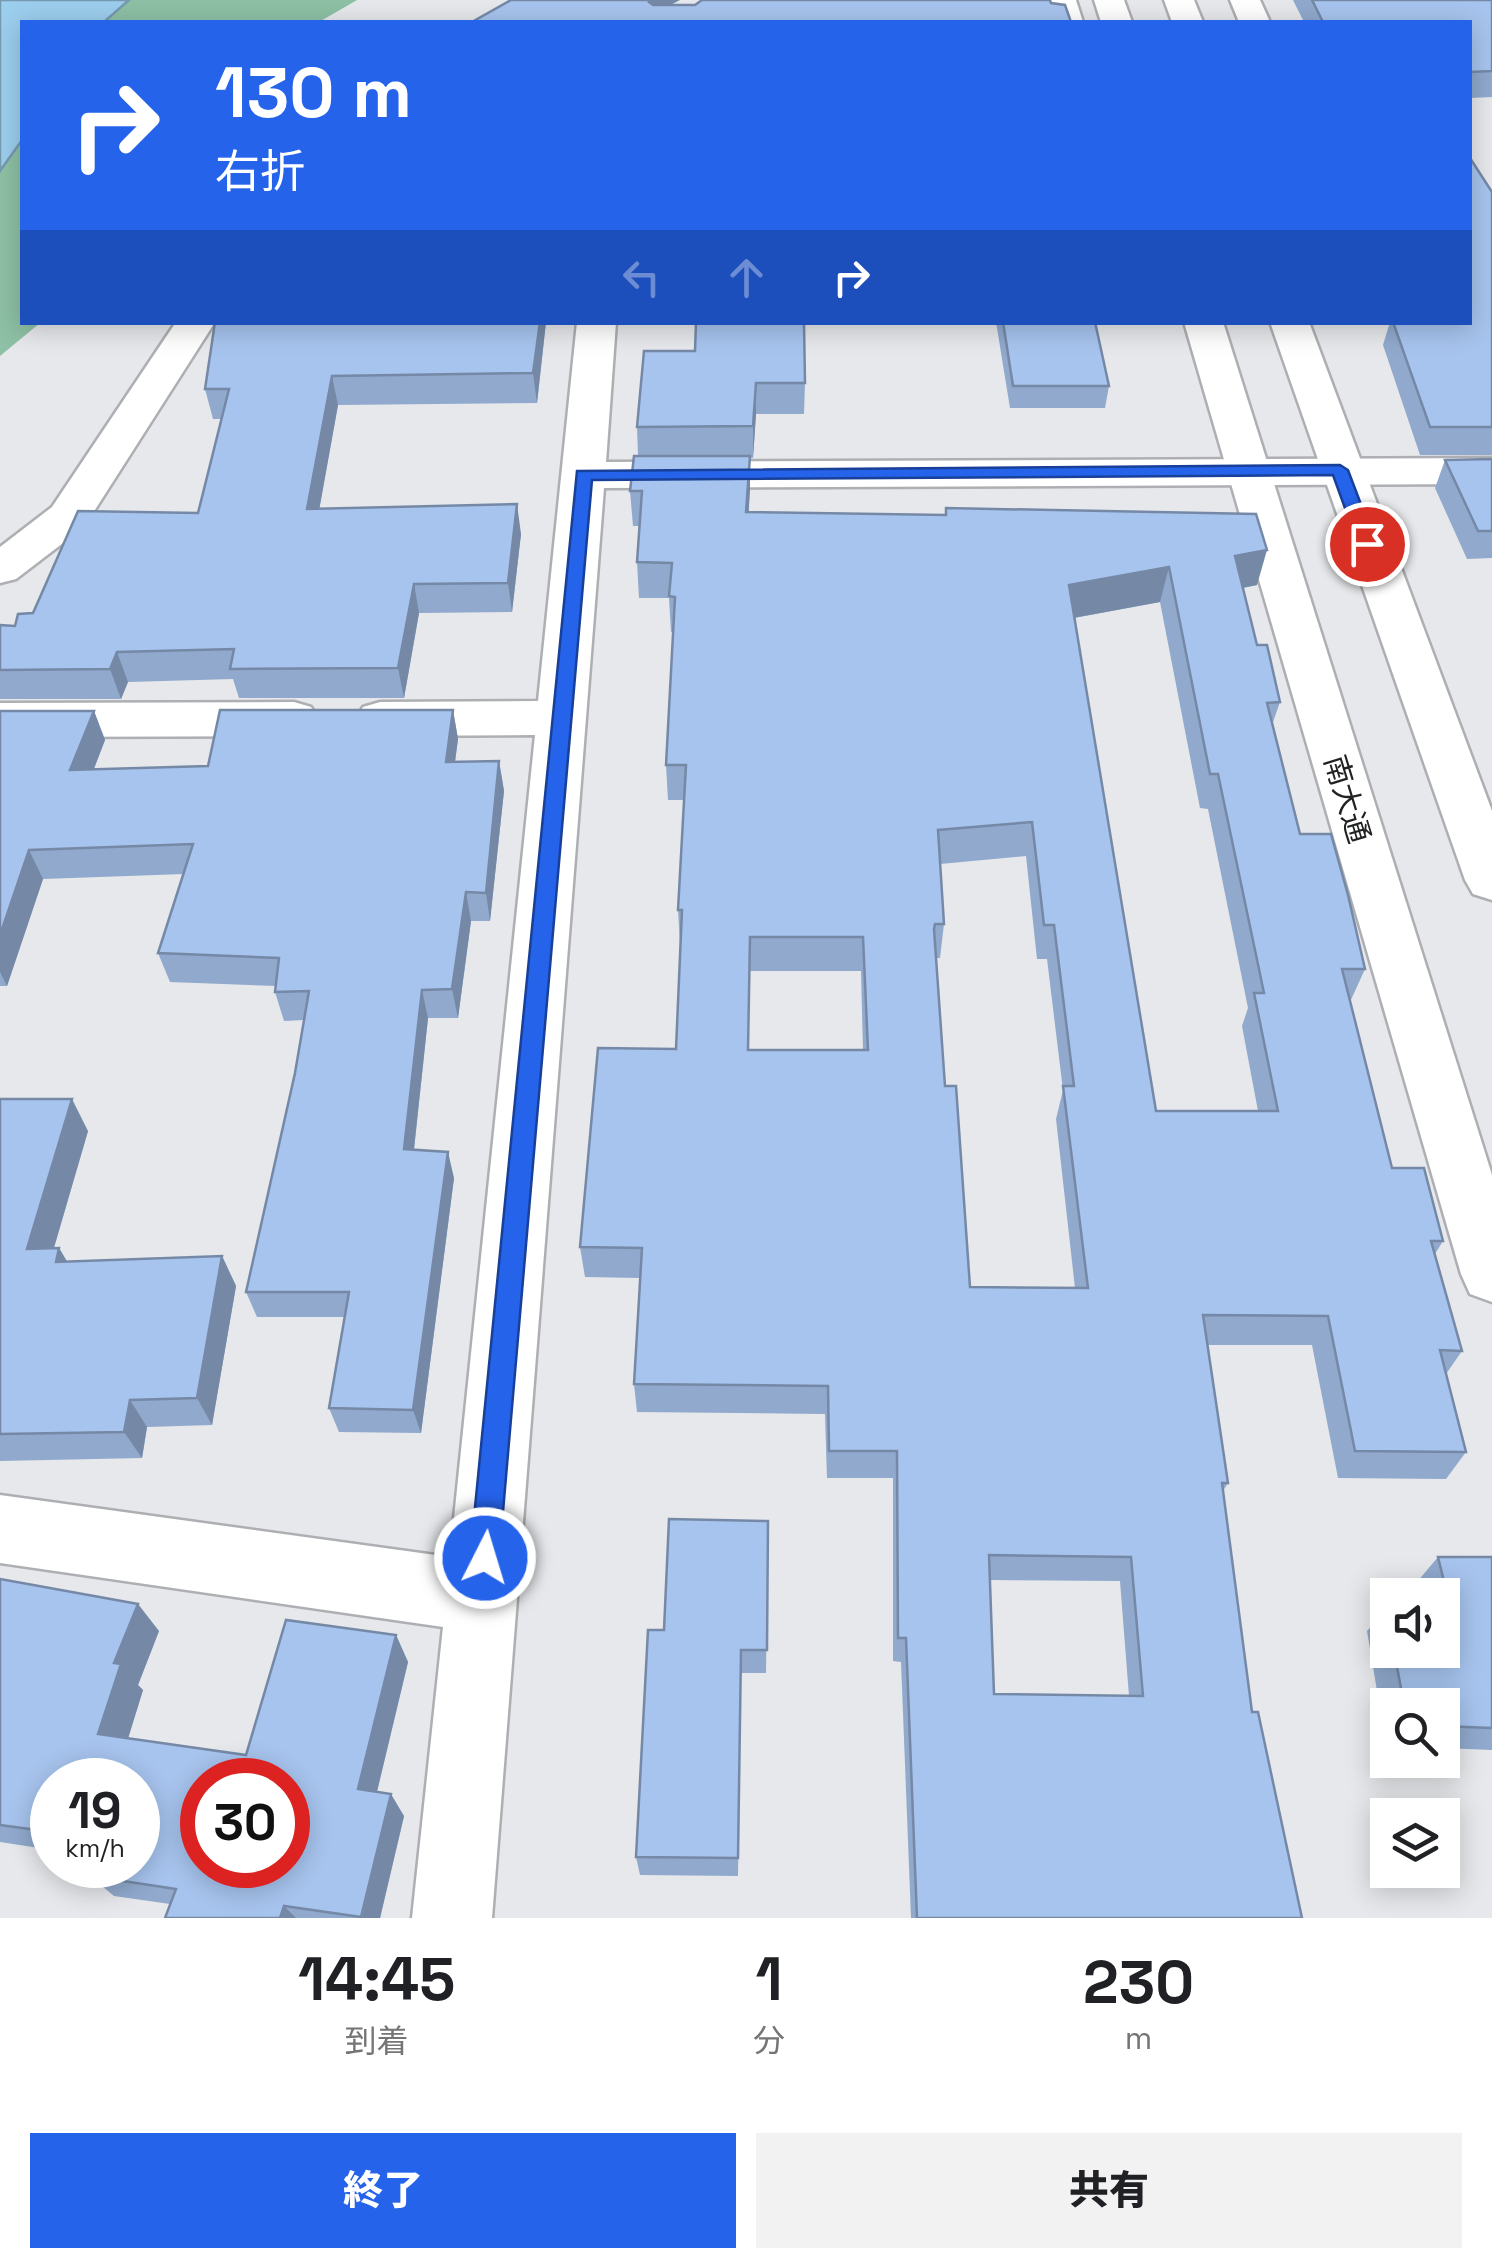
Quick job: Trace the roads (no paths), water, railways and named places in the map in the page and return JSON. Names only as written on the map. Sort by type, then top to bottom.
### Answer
[{"type":"street","points":[[0,569],[68,518],[194,325]]},
{"type":"street","points":[[452,1918],[598,325]]},
{"type":"street","name":"南大通","points":[[1205,325],[1492,1274]]},
{"type":"street","points":[[1290,325],[1492,880]]},
{"type":"street","points":[[583,475],[1492,470]]},
{"type":"street","points":[[0,720],[562,718]]},
{"type":"street","points":[[0,1529],[481,1597]]},
{"type":"water","points":[[0,0],[129,0],[106,20],[20,20],[20,143],[0,171]]}]
